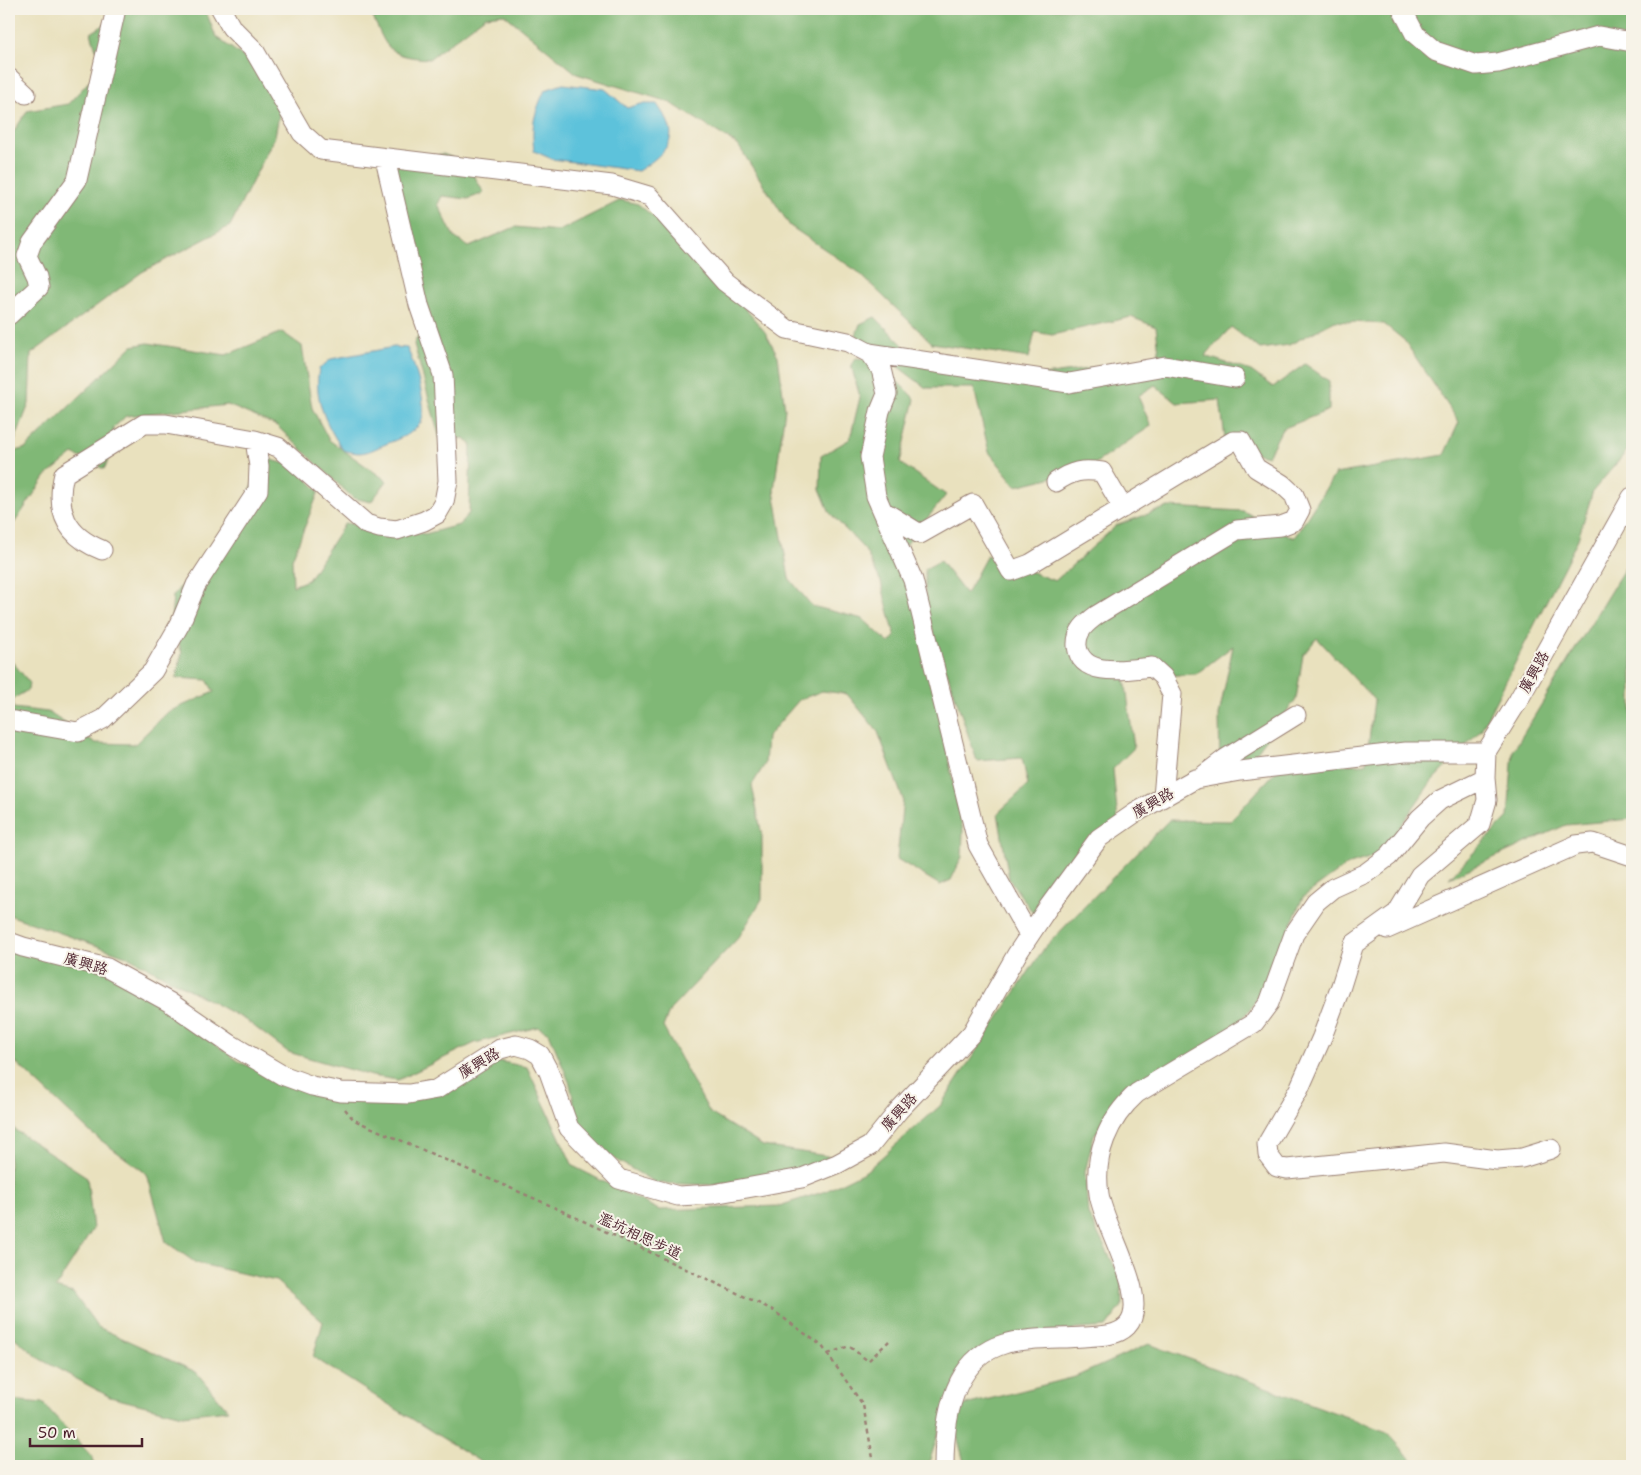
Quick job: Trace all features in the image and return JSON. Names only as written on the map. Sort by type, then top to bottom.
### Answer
[{"type":"street","points":[[9,315],[38,287],[37,277],[27,256],[32,242],[77,180],[116,9]]},
{"type":"street","points":[[221,9],[232,27],[254,50],[302,133],[321,150],[612,185],[649,196],[725,282],[787,329],[848,342],[869,353],[1069,383],[1165,366],[1235,378]]},
{"type":"street","points":[[1402,9],[1415,34],[1435,50],[1476,65],[1498,63],[1599,36],[1632,41]]},
{"type":"street","points":[[9,78],[26,94]]},
{"type":"street","points":[[102,550],[84,544],[63,516],[61,488],[64,474],[144,424],[166,424],[255,440],[278,447],[344,507],[366,524],[379,528],[397,530],[424,521],[437,514],[444,502],[448,481],[443,374],[418,305],[385,159]]},
{"type":"street","points":[[869,353],[881,369],[887,394],[880,411],[870,457],[876,496],[913,580],[978,845],[1029,935]]},
{"type":"street","points":[[9,720],[78,732],[103,719],[153,670],[180,624],[196,585],[258,490],[259,466],[255,440]]},
{"type":"street","points":[[883,511],[920,534],[973,504],[1010,571],[1030,564],[1233,441],[1241,441],[1256,468],[1282,484],[1294,495],[1300,510],[1294,522],[1281,526],[1237,530],[1097,615],[1083,625],[1076,639],[1078,653],[1090,666],[1108,670],[1152,667],[1163,677],[1172,694],[1163,797]]},
{"type":"street","points":[[1056,482],[1070,472],[1085,469],[1102,472],[1123,508]]},
{"type":"street","name":"廣興路","points":[[9,942],[107,968],[169,1002],[230,1044],[282,1075],[330,1090],[409,1094],[437,1089],[500,1049],[516,1045],[530,1049],[540,1055],[549,1072],[569,1128],[619,1179],[678,1196],[713,1194],[802,1178],[837,1164],[870,1146],[899,1110],[972,1033],[1029,935],[1099,838],[1135,812],[1201,778],[1240,771],[1406,752],[1486,752],[1518,701],[1632,497]]},
{"type":"street","points":[[1201,778],[1225,759],[1296,715]]},
{"type":"street","points":[[1486,752],[1487,800],[1480,824],[1420,875],[1397,914],[1354,944],[1322,1037],[1298,1089],[1266,1144],[1268,1155],[1276,1167],[1287,1170],[1444,1153],[1497,1160],[1522,1158],[1551,1149]]},
{"type":"street","points":[[944,1466],[953,1394],[966,1369],[980,1358],[1005,1344],[1106,1336],[1126,1326],[1134,1311],[1132,1285],[1108,1225],[1099,1195],[1098,1171],[1102,1141],[1123,1106],[1136,1093],[1254,1023],[1269,1003],[1294,934],[1316,902],[1333,888],[1366,873],[1389,856],[1420,818],[1440,800],[1486,778]]},
{"type":"street","points":[[1354,944],[1576,846],[1593,843],[1632,856]]},
{"type":"path","name":"濫坑相思步道","points":[[330,1090],[354,1120],[547,1204],[771,1309],[822,1346],[863,1405],[873,1458],[870,1466]]},
{"type":"path","points":[[828,1354],[849,1346],[868,1362],[889,1341]]},
{"type":"green space","points":[[99,9],[205,9],[216,37],[252,63],[280,110],[275,136],[230,226],[142,272],[31,354],[29,404],[10,453],[26,448],[132,346],[148,343],[226,355],[282,332],[302,346],[312,408],[329,440],[387,481],[371,502],[353,498],[277,426],[228,405],[126,416],[113,428],[116,445],[104,469],[73,454],[46,476],[9,531],[9,139],[27,111],[68,104],[108,61],[96,49],[91,33],[112,20],[114,12]]},
{"type":"green space","points":[[369,9],[1632,9],[1632,445],[1593,491],[1578,539],[1481,730],[1431,782],[1381,854],[1347,865],[1303,897],[1263,990],[1235,1030],[1135,1088],[1094,1135],[1085,1172],[1088,1214],[1121,1279],[1122,1306],[1106,1327],[1027,1333],[957,1375],[928,1466],[487,1466],[313,1357],[323,1322],[276,1281],[196,1263],[166,1242],[147,1174],[91,1133],[9,1056],[9,939],[115,970],[241,1063],[342,1100],[414,1099],[488,1059],[527,1067],[573,1166],[659,1210],[779,1206],[826,1191],[866,1171],[940,1106],[1045,947],[1169,820],[1230,821],[1280,767],[1366,764],[1374,700],[1317,638],[1303,655],[1296,699],[1256,753],[1220,769],[1219,715],[1233,646],[1196,674],[1125,678],[1134,748],[1113,769],[1118,822],[1038,920],[1009,879],[998,813],[1028,785],[1022,758],[977,761],[925,607],[925,569],[940,561],[966,594],[987,555],[1055,581],[1117,525],[1168,507],[1243,511],[1294,538],[1335,474],[1444,455],[1459,422],[1404,340],[1384,324],[1335,321],[1289,345],[1260,349],[1231,327],[1205,356],[1251,371],[1273,387],[1305,364],[1329,381],[1329,410],[1282,429],[1268,456],[1226,446],[1220,400],[1177,403],[1155,385],[1138,396],[1151,426],[1087,469],[1016,486],[989,452],[974,388],[926,388],[856,335],[860,324],[875,317],[910,352],[1036,376],[1154,360],[1159,352],[1156,327],[1131,317],[1052,335],[1035,332],[1029,358],[932,343],[857,271],[790,226],[738,145],[669,102],[577,74],[504,14],[486,16],[429,59],[403,55],[389,47],[384,41]]},
{"type":"green space","points":[[443,154],[467,163],[484,193],[468,199],[442,196],[438,204],[454,237],[469,247],[515,227],[559,231],[621,200],[638,204],[700,255],[765,332],[778,356],[785,409],[774,490],[789,578],[812,606],[863,619],[889,643],[895,636],[881,582],[865,550],[830,513],[820,489],[821,456],[850,439],[860,397],[851,365],[856,358],[876,360],[915,399],[900,463],[946,495],[905,546],[963,831],[962,857],[951,880],[940,885],[897,859],[903,799],[878,732],[847,694],[822,691],[799,700],[767,737],[765,764],[752,785],[762,836],[762,899],[739,937],[670,1010],[663,1027],[710,1113],[763,1146],[833,1157],[810,1170],[714,1185],[656,1183],[582,1140],[570,1084],[549,1033],[538,1027],[475,1043],[398,1080],[372,1076],[288,1052],[247,1021],[129,957],[9,915],[9,658],[29,682],[28,690],[13,699],[13,708],[48,712],[96,743],[135,744],[168,712],[214,692],[207,680],[176,678],[182,653],[171,621],[173,596],[246,503],[260,463],[268,459],[294,466],[319,491],[292,559],[293,586],[308,580],[345,523],[425,534],[459,525],[469,513],[471,444],[464,438],[441,443],[414,344],[428,314],[392,167]]},
{"type":"green space","points":[[1632,556],[1632,819],[1566,825],[1449,878],[1508,817],[1513,751]]},
{"type":"green space","points":[[9,1120],[15,1130],[87,1177],[93,1229],[55,1288],[73,1293],[98,1327],[196,1372],[228,1410],[182,1415],[110,1397],[40,1359],[9,1333]]},
{"type":"green space","points":[[1149,1344],[1387,1432],[1417,1466],[965,1466],[950,1409],[1075,1377]]},
{"type":"green space","points":[[9,1400],[43,1403],[93,1458],[95,1466],[9,1466]]},
{"type":"water","points":[[563,84],[605,89],[627,108],[641,104],[657,104],[667,120],[671,132],[667,146],[656,158],[638,171],[552,159],[534,151],[533,127],[541,98],[545,90]]},
{"type":"water","points":[[394,347],[407,348],[413,364],[422,396],[423,415],[421,422],[405,436],[369,451],[355,453],[343,450],[323,412],[318,391],[319,369],[331,359]]}]
